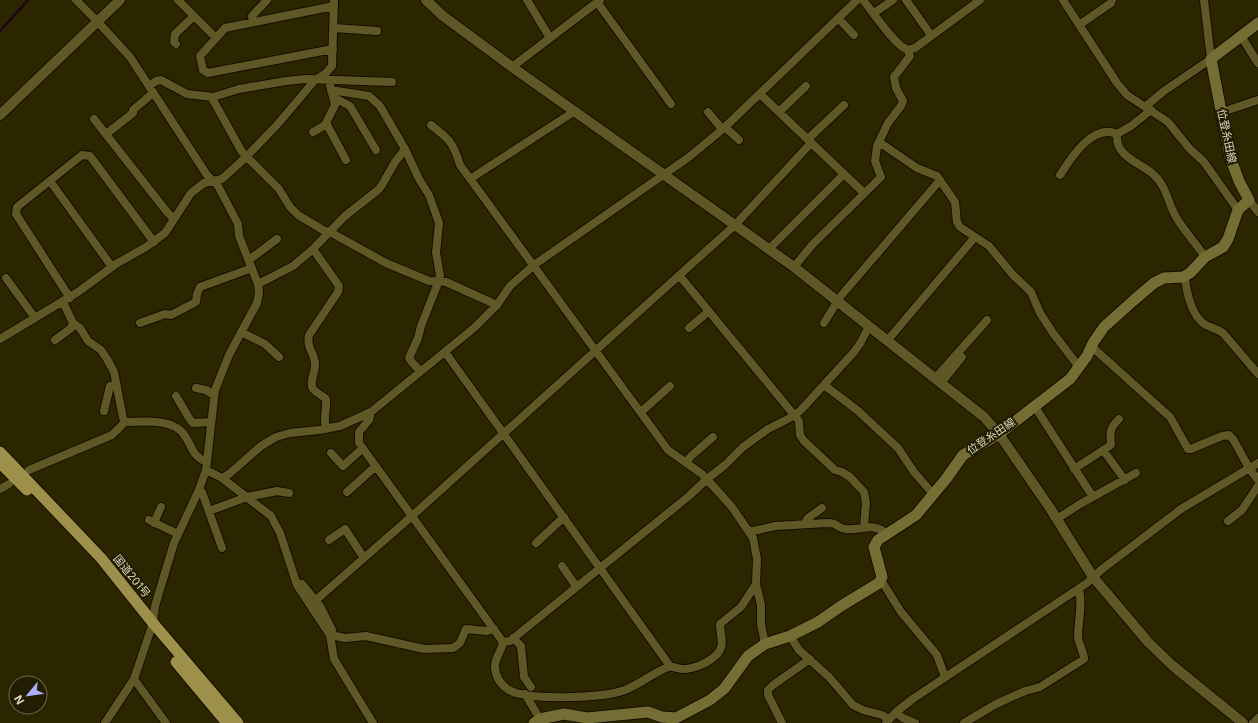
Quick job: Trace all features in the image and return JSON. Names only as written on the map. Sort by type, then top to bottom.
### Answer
[{"type":"highway","name":"国道201号","points":[[0,452],[101,558],[151,627],[227,723]]},
{"type":"highway","name":"国道201号","points":[[0,463],[46,508],[238,723]]},
{"type":"main road","points":[[1211,59],[1258,23]]},
{"type":"main road","name":"位登糸田線","points":[[1211,59],[1230,157],[1239,181],[1249,200]]},
{"type":"main road","points":[[1185,276],[1190,273],[1205,257],[1223,247],[1228,238],[1238,210],[1249,200]]},
{"type":"main road","name":"位登糸田線","points":[[881,580],[882,577],[874,547],[878,540],[916,515],[934,495],[963,455],[999,434],[1020,416],[1035,407],[1070,379],[1087,356],[1091,346],[1104,327],[1154,283],[1164,278],[1185,276]]},
{"type":"main road","points":[[537,721],[564,714],[587,718],[648,712],[677,720],[724,690],[748,656],[765,644],[790,636],[818,622],[879,583],[881,580]]},
{"type":"street","points":[[76,0],[130,57],[206,175],[218,186],[238,224],[239,236],[258,284],[259,293],[257,303],[229,355],[215,390],[207,466],[199,490],[174,543],[151,627],[134,679],[105,723]]},
{"type":"street","points":[[0,116],[120,0]]},
{"type":"street","points":[[178,0],[216,38]]},
{"type":"street","points":[[253,22],[252,16],[267,0]]},
{"type":"street","points":[[426,0],[442,16],[512,67],[794,267],[984,417],[999,434],[1057,519],[1093,577],[1148,642],[1175,667],[1243,723]]},
{"type":"street","points":[[527,0],[550,38]]},
{"type":"street","points":[[222,478],[229,474],[261,446],[276,437],[290,432],[326,428],[348,423],[371,412],[474,328],[510,286],[534,265],[689,157],[724,128],[857,0]]},
{"type":"street","points":[[863,0],[902,47],[908,50],[915,48],[980,0]]},
{"type":"street","points":[[874,13],[893,0]]},
{"type":"street","points":[[906,0],[931,35]]},
{"type":"street","points":[[1064,0],[1117,83],[1128,95],[1168,122],[1189,148],[1204,162],[1238,210]]},
{"type":"street","points":[[1079,25],[1111,3],[1112,0]]},
{"type":"street","points":[[1060,175],[1071,159],[1090,138],[1104,132],[1112,132],[1117,134],[1131,126],[1164,91],[1211,59],[1204,0]]},
{"type":"street","points":[[512,67],[599,1],[671,104]]},
{"type":"street","points":[[0,339],[66,300],[112,267],[154,242],[165,233],[191,193],[204,183],[222,179],[277,125],[315,80],[326,73],[332,66],[333,49],[334,28],[334,3],[224,28],[200,56],[203,70],[208,73],[333,49]]},
{"type":"street","points":[[176,44],[174,42],[175,34],[194,16]]},
{"type":"street","points":[[838,18],[854,35]]},
{"type":"street","points":[[334,28],[377,31]]},
{"type":"street","points":[[1241,36],[1258,63]]},
{"type":"street","points":[[794,267],[812,245],[880,177],[875,162],[879,142],[888,124],[903,101],[896,88],[894,77],[910,56],[908,50]]},
{"type":"street","points":[[106,134],[133,113],[156,81],[161,80],[187,94],[213,97],[240,89],[286,81],[315,80],[392,82]]},
{"type":"street","points":[[329,81],[335,105],[326,123],[346,160]]},
{"type":"street","points":[[779,112],[806,86]]},
{"type":"street","points":[[332,93],[369,96],[380,106],[429,195],[439,223],[436,254],[440,275],[437,290],[409,358],[420,371]]},
{"type":"street","points":[[332,93],[350,106],[376,150]]},
{"type":"street","points":[[760,94],[864,193]]},
{"type":"street","points":[[213,97],[213,100],[242,152],[279,189],[290,207],[298,215],[386,263],[429,281],[438,283],[446,282],[496,304]]},
{"type":"street","points":[[1222,112],[1258,100]]},
{"type":"street","points":[[316,600],[412,516],[735,225],[844,105]]},
{"type":"street","points":[[470,178],[575,111]]},
{"type":"street","points":[[708,112],[739,140]]},
{"type":"street","points":[[94,119],[174,219]]},
{"type":"street","points":[[313,132],[327,124]]},
{"type":"street","points":[[431,125],[448,139],[454,147],[460,165],[668,450],[702,474],[732,507],[750,532],[753,538],[757,559],[756,584],[761,605],[761,624],[765,644]]},
{"type":"street","points":[[1117,134],[1117,145],[1122,152],[1153,174],[1160,181],[1177,219],[1205,257]]},
{"type":"street","points":[[879,142],[917,168],[937,176],[955,202],[957,222],[960,227],[989,246],[1013,275],[1031,292],[1040,313],[1079,367]]},
{"type":"street","points":[[258,284],[293,266],[313,249],[345,216],[378,190],[395,162],[405,149]]},
{"type":"street","points":[[55,340],[71,328],[72,323],[66,300],[16,214],[17,207],[82,156],[90,156],[154,242]]},
{"type":"street","points":[[769,249],[844,174]]},
{"type":"street","points":[[824,323],[840,297],[940,180]]},
{"type":"street","points":[[50,181],[112,267]]},
{"type":"street","points":[[1249,200],[1258,212]]},
{"type":"street","points":[[888,341],[975,237]]},
{"type":"street","points":[[140,323],[165,314],[171,315],[196,302],[200,287],[250,264],[277,239]]},
{"type":"street","points":[[313,249],[339,286],[338,292],[310,336],[308,342],[315,360],[312,380],[314,389],[326,399],[326,428]]},
{"type":"street","points":[[679,275],[799,420],[800,435],[804,441],[835,470],[850,477],[864,492],[866,503],[864,527]]},
{"type":"street","points":[[1185,276],[1186,288],[1199,320],[1223,333],[1258,374]]},
{"type":"street","points":[[6,278],[35,318]]},
{"type":"street","points":[[689,328],[709,311]]},
{"type":"street","points":[[938,380],[940,374],[986,320]]},
{"type":"street","points":[[72,323],[80,328],[88,341],[100,350],[108,359],[114,372],[125,422]]},
{"type":"street","points":[[504,642],[513,638],[599,567],[689,496],[706,479],[725,465],[743,448],[768,429],[800,411],[854,352],[869,326]]},
{"type":"street","points":[[241,332],[265,344],[279,357]]},
{"type":"street","points":[[1091,346],[1170,417],[1188,449],[1222,436],[1229,435],[1258,480]]},
{"type":"street","points":[[445,352],[670,666]]},
{"type":"street","points":[[938,380],[962,357]]},
{"type":"street","points":[[104,412],[110,386],[116,385]]},
{"type":"street","points":[[824,385],[857,410],[898,448],[914,472],[934,495]]},
{"type":"street","points":[[641,412],[670,386]]},
{"type":"street","points":[[196,388],[206,390],[214,395]]},
{"type":"street","points":[[176,396],[193,423],[211,422]]},
{"type":"street","points":[[1035,407],[1093,498]]},
{"type":"street","points":[[371,412],[369,420],[359,432],[359,443],[504,642]]},
{"type":"street","points":[[1074,469],[1110,445],[1110,431],[1112,425],[1118,419]]},
{"type":"street","points":[[30,470],[112,435],[125,422],[162,422],[177,428],[183,433],[199,460],[271,516],[280,533],[297,585],[332,635],[345,638],[366,636],[424,649],[453,648],[460,643],[466,629],[486,631],[494,630]]},
{"type":"street","points":[[686,463],[691,456],[713,437]]},
{"type":"street","points":[[331,453],[343,466],[363,448]]},
{"type":"street","points":[[1103,450],[1125,480]]},
{"type":"street","points":[[790,636],[799,650],[829,677],[853,705],[863,710],[882,715],[888,721],[896,712],[945,677],[1079,589],[1101,570],[1181,509],[1258,463]]},
{"type":"street","points":[[347,492],[376,466]]},
{"type":"street","points":[[1057,519],[1136,473]]},
{"type":"street","points":[[0,489],[9,484]]},
{"type":"street","points":[[1228,520],[1242,510],[1258,486]]},
{"type":"street","points":[[199,490],[202,492],[222,548]]},
{"type":"street","points":[[209,512],[247,497],[277,491],[289,493]]},
{"type":"street","points":[[161,507],[151,521],[178,534]]},
{"type":"street","points":[[804,524],[808,518],[822,508]]},
{"type":"street","points":[[536,543],[564,517]]},
{"type":"street","points":[[750,532],[775,526],[827,522],[835,524],[843,529],[858,529],[864,527],[881,528],[887,534]]},
{"type":"street","points":[[329,540],[345,529],[364,558]]},
{"type":"street","points":[[562,566],[576,586]]},
{"type":"street","points":[[881,580],[901,612],[937,655],[945,677]]},
{"type":"street","points":[[297,585],[302,584],[320,606],[332,635],[334,659],[373,723]]},
{"type":"street","points":[[504,642],[495,665],[496,676],[509,690],[518,694],[568,698],[614,693],[625,690],[670,666],[684,669],[695,667],[714,657],[721,649],[723,643],[720,624],[740,607],[756,584]]},
{"type":"street","points":[[964,723],[983,710],[1001,701],[1040,686],[1084,659],[1084,654],[1080,647],[1078,637],[1081,597],[1079,589]]},
{"type":"street","points":[[513,638],[521,646],[524,677],[530,687]]},
{"type":"street","points":[[782,723],[768,695],[768,690],[810,659]]},
{"type":"street","points":[[134,679],[166,723]]},
{"type":"street","points":[[525,694],[537,721]]},
{"type":"street","points":[[896,712],[903,718],[915,723]]},
{"type":"street","points":[[1253,723],[1258,718]]},
{"type":"waterway","points":[[0,31],[28,0]]}]
